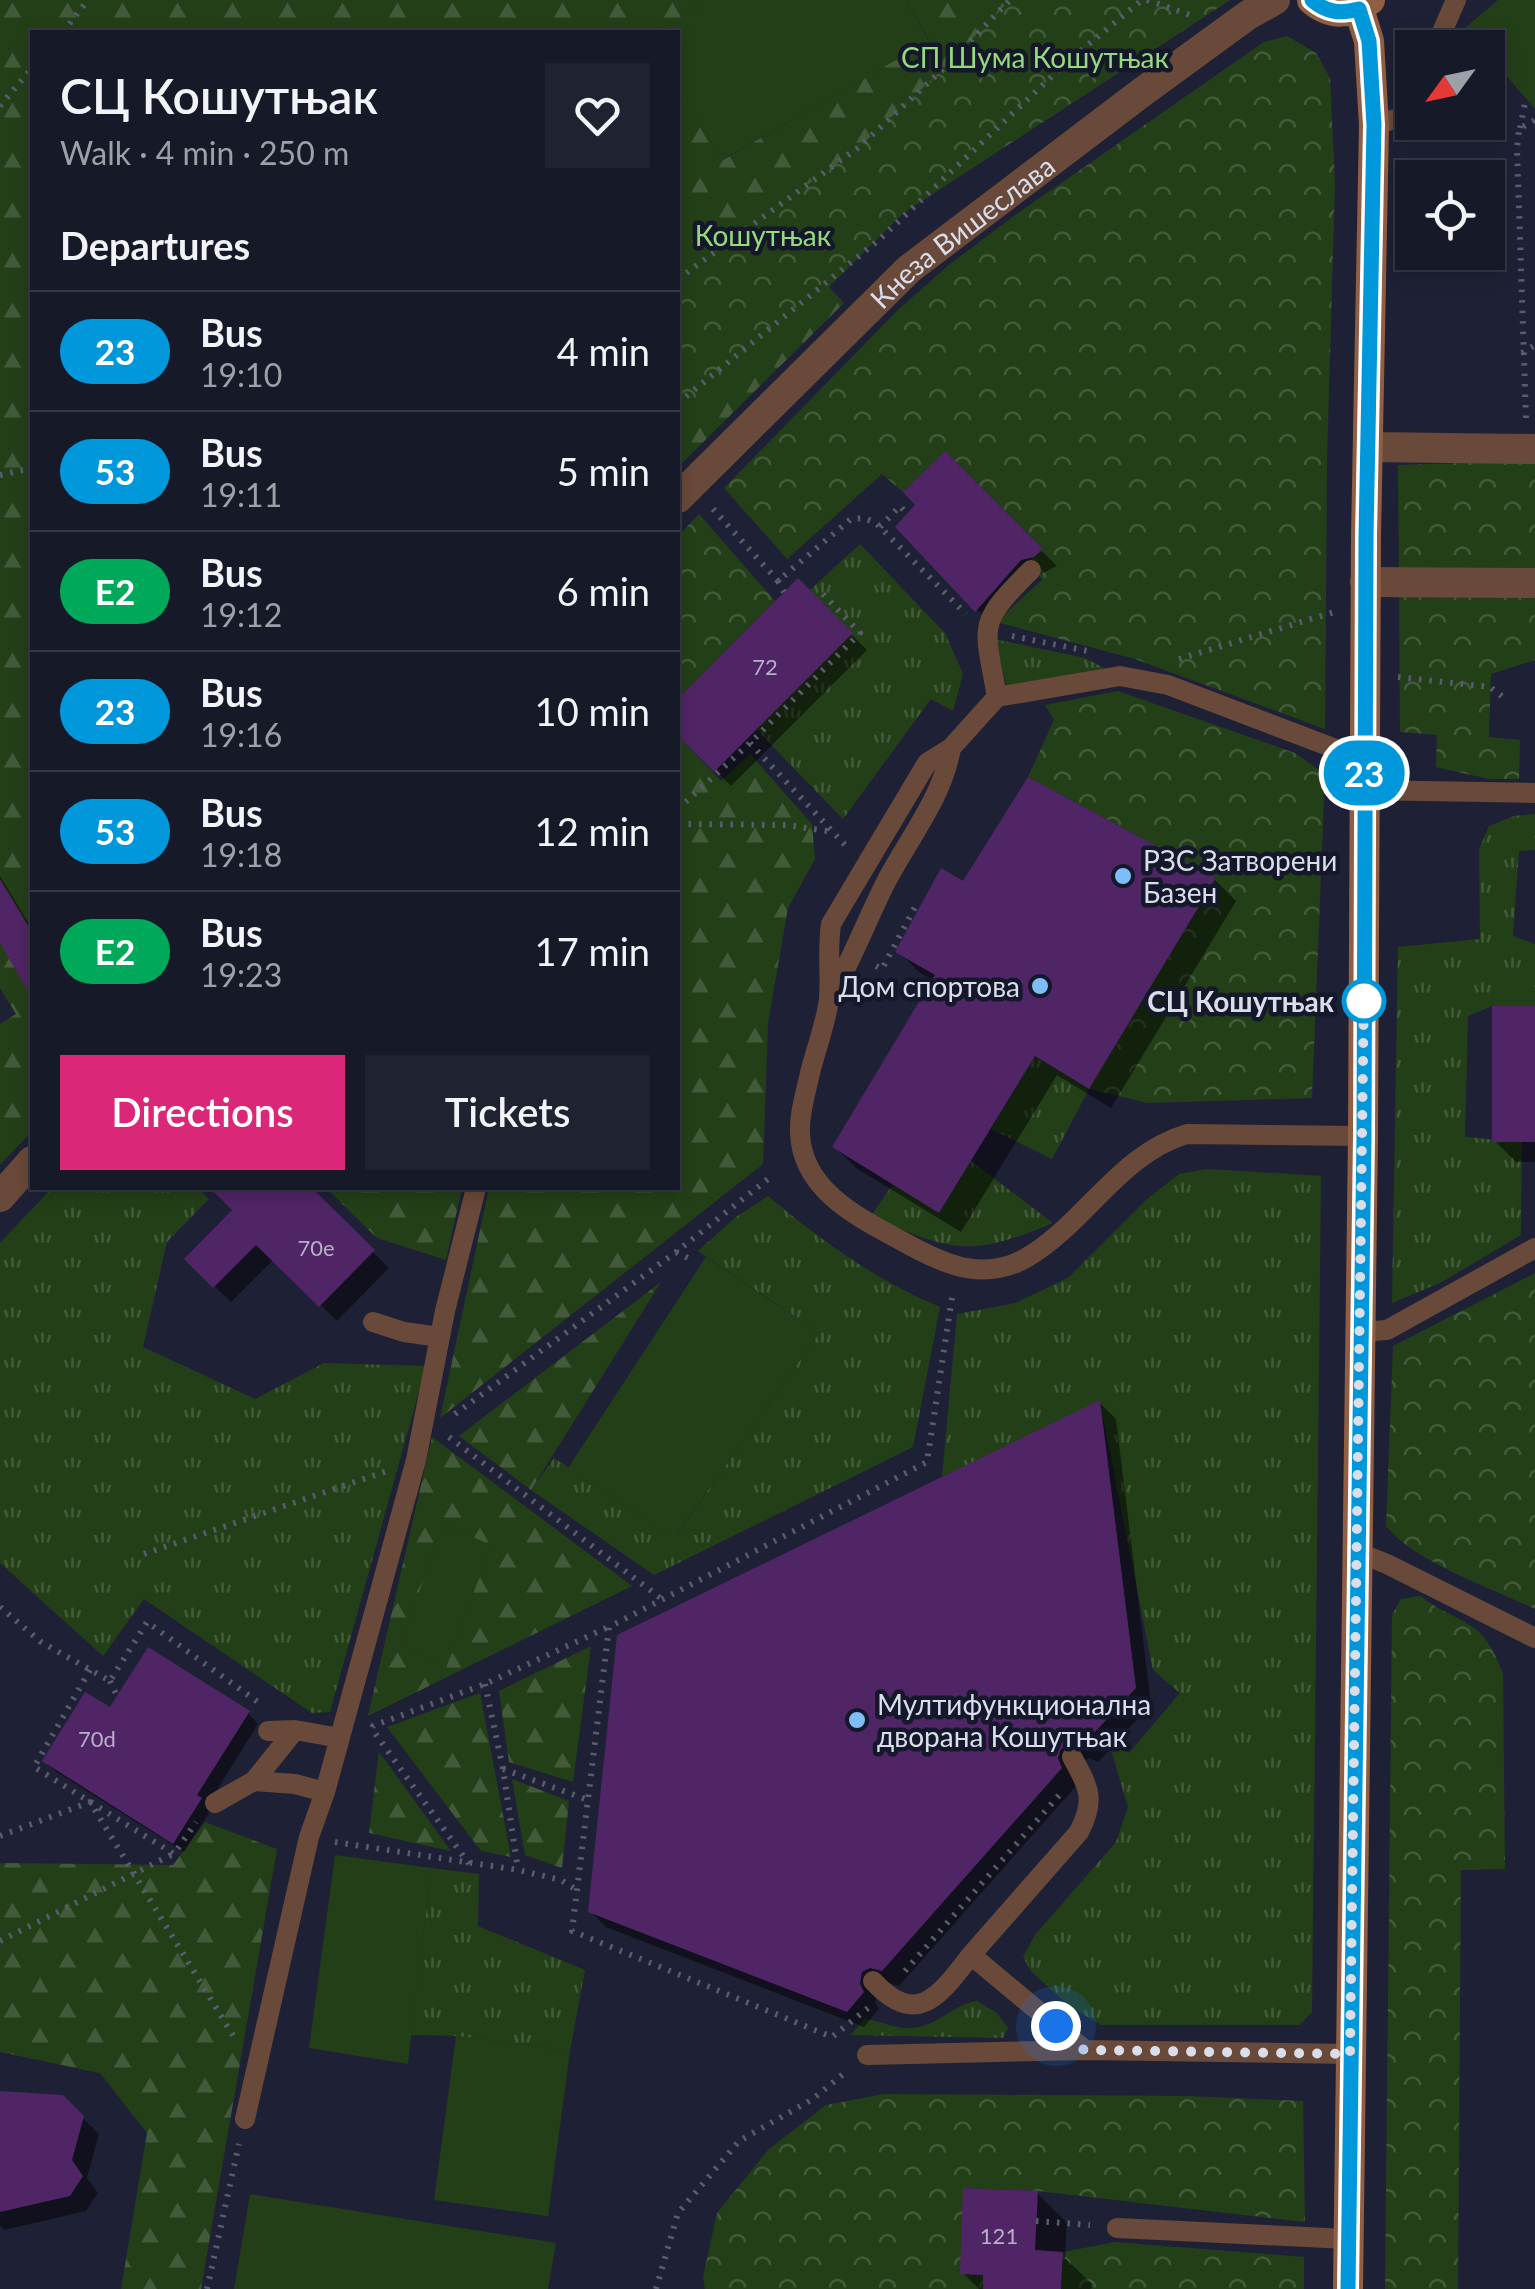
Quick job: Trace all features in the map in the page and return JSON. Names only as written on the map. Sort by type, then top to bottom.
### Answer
[{"type":"main road","points":[[1312,0],[1326,10],[1338,12],[1365,4],[1374,125],[1348,2289]]},
{"type":"street","name":"Кнеза Вишеслава","points":[[685,491],[932,250],[1140,92],[1275,0]]},
{"type":"street","points":[[1368,447],[1532,449]]},
{"type":"street","points":[[1366,582],[1535,584]]},
{"type":"street","points":[[0,1197],[30,1164]]},
{"type":"lane","points":[[1443,30],[1456,0]]},
{"type":"lane","points":[[1374,125],[1395,119]]},
{"type":"lane","points":[[997,697],[985,631],[996,606],[1031,570]]},
{"type":"lane","points":[[1364,754],[1336,750],[1168,685],[1120,676],[997,697],[951,748],[928,763],[831,924],[826,953],[828,1000],[803,1102],[800,1134],[806,1160],[822,1187],[848,1212],[958,1269],[982,1270],[1024,1259],[1102,1194],[1146,1151],[1164,1141],[1186,1134],[1364,1136]]},
{"type":"lane","points":[[828,1000],[849,966],[885,884],[947,774],[951,748]]},
{"type":"lane","points":[[1364,790],[1535,793]]},
{"type":"lane","points":[[245,2119],[309,1838],[416,1460],[429,1432],[440,1338],[476,1190]]},
{"type":"lane","points":[[1360,1332],[1387,1330],[1535,1248]]},
{"type":"lane","points":[[373,1322],[440,1338]]},
{"type":"lane","points":[[1357,1552],[1535,1638]]},
{"type":"lane","points":[[268,1731],[296,1730],[340,1738]]},
{"type":"lane","points":[[214,1803],[254,1781],[296,1730]]},
{"type":"lane","points":[[879,1988],[906,2006],[923,2002],[946,1988],[1080,1832],[1090,1811],[1088,1790],[1076,1764]]},
{"type":"lane","points":[[254,1781],[295,1784],[325,1792]]},
{"type":"lane","points":[[972,1955],[1084,2050]]},
{"type":"lane","points":[[867,2055],[1084,2050],[1350,2054]]},
{"type":"lane","points":[[1118,2228],[1348,2240]]},
{"type":"path","points":[[65,30],[88,0]]},
{"type":"path","points":[[680,279],[859,147],[1010,0]]},
{"type":"path","points":[[680,401],[881,238],[1066,63],[1142,0]]},
{"type":"path","points":[[0,106],[30,70]]},
{"type":"path","points":[[1526,98],[1517,150],[1522,353],[1532,449]]},
{"type":"path","points":[[1519,129],[1535,120]]},
{"type":"path","points":[[1522,353],[1535,345]]},
{"type":"path","points":[[0,475],[30,468]]},
{"type":"path","points":[[685,491],[778,581],[784,592]]},
{"type":"path","points":[[880,527],[900,506],[907,514]]},
{"type":"path","points":[[778,581],[851,519],[864,518],[880,527],[985,631],[1090,651]]},
{"type":"path","points":[[680,807],[860,633],[822,592]]},
{"type":"path","points":[[1175,660],[1336,611]]},
{"type":"path","points":[[1387,676],[1490,687],[1508,701]]},
{"type":"path","points":[[750,743],[850,850]]},
{"type":"path","points":[[680,824],[787,825],[834,832]]},
{"type":"path","points":[[663,1600],[429,1432],[676,1252],[773,1175]]},
{"type":"path","points":[[676,1252],[692,1260]]},
{"type":"path","points":[[469,1864],[372,1729],[485,1684],[610,1627],[928,1462],[952,1296]]},
{"type":"path","points":[[144,1554],[307,1501],[416,1460]]},
{"type":"path","points":[[0,1608],[40,1642],[110,1681],[117,1696]]},
{"type":"path","points":[[110,1681],[148,1622],[296,1730]]},
{"type":"path","points":[[610,1627],[572,1931],[832,2037],[1076,1764]]},
{"type":"path","points":[[90,1670],[34,1766],[174,1854]]},
{"type":"path","points":[[485,1684],[518,1870]]},
{"type":"path","points":[[594,1750],[605,1752]]},
{"type":"path","points":[[503,1769],[588,1800]]},
{"type":"path","points":[[0,1836],[90,1802]]},
{"type":"path","points":[[90,1802],[256,2072]]},
{"type":"path","points":[[0,1942],[174,1854],[214,1803]]},
{"type":"path","points":[[361,1846],[518,1870],[562,1880],[578,1891]]},
{"type":"path","points":[[656,2289],[678,2213],[739,2141],[813,2098],[867,2055]]},
{"type":"path","points":[[207,2289],[245,2119]]},
{"type":"path","points":[[1036,2220],[1118,2228]]},
{"type":"green space","points":[[0,0],[694,0],[698,8],[658,30],[30,30],[30,1133],[0,1165],[0,1024],[16,1014],[0,988]]},
{"type":"green space","points":[[694,0],[906,0],[929,41],[722,160],[680,84],[680,30],[658,30],[698,8]]},
{"type":"green space","name":"СП Шума Кошутњак","points":[[906,0],[1230,0],[902,214],[829,287],[844,303],[680,465],[680,84],[723,160],[929,40]]},
{"type":"green space","name":"СП Шума Кошутњак","points":[[1010,0],[1230,0],[902,214],[680,434],[680,278],[859,147]]},
{"type":"green space","points":[[1498,0],[1535,0],[1535,109],[1505,74],[1505,30],[1465,28]]},
{"type":"green space","points":[[1287,36],[1316,53],[1330,78],[1335,183],[1325,729],[1135,659],[996,622],[1042,580],[1030,560],[1042,548],[945,451],[903,492],[882,474],[787,559],[724,488],[898,310],[950,264],[1264,42]]},
{"type":"green space","points":[[1535,461],[1535,660],[1491,674],[1489,737],[1520,740],[1519,779],[1489,779],[1436,767],[1437,735],[1400,732],[1398,465]]},
{"type":"green space","points":[[699,514],[775,601],[680,697],[680,534]]},
{"type":"green space","points":[[860,544],[945,633],[963,674],[953,711],[931,699],[843,819],[756,729],[810,590]]},
{"type":"green space","points":[[994,639],[1085,658],[1110,671],[1007,687]]},
{"type":"green space","points":[[1118,691],[1295,753],[1322,772],[1312,1098],[1147,1103],[1089,1089],[1216,878],[1028,777],[1054,720],[1045,705]]},
{"type":"green space","points":[[680,738],[721,781],[750,754],[812,824],[815,859],[788,908],[768,1023],[763,1164],[440,1418],[489,1190],[680,1190]]},
{"type":"green space","points":[[1535,814],[1535,850],[1519,851],[1513,936],[1535,944],[1535,1006],[1492,1006],[1468,1016],[1465,1137],[1522,1142],[1521,1235],[1442,1282],[1392,1303],[1398,947],[1480,939],[1479,849],[1489,826],[1514,816]]},
{"type":"green space","points":[[1035,1056],[1089,1089],[1052,1159],[991,1129]]},
{"type":"green space","points":[[971,1161],[1053,1223],[1001,1242],[961,1246],[922,1237],[871,1216],[893,1184],[940,1212]]},
{"type":"green space","points":[[1207,1169],[1321,1176],[1312,2012],[1300,2025],[1101,2025],[1069,2006],[1031,1971],[1023,1957],[1035,1935],[1116,1842],[1128,1807],[1112,1753],[1101,1744],[1105,1735],[1129,1753],[1180,1693],[1153,1670],[1100,1401],[942,1477],[957,1314],[1016,1303],[1069,1277],[1146,1200],[1179,1174]]},
{"type":"green space","points":[[50,1190],[200,1190],[209,1199],[167,1242],[143,1347],[255,1399],[324,1363],[426,1366],[330,1712],[312,1713],[144,1599],[103,1656],[0,1563],[0,1243]]},
{"type":"green space","points":[[328,1190],[462,1190],[446,1260],[377,1238]]},
{"type":"green space","points":[[768,1196],[850,1258],[893,1285],[940,1307],[913,1447],[654,1575],[531,1490],[554,1458],[676,1536],[819,1333],[698,1251],[736,1217]]},
{"type":"green space","points":[[706,1257],[819,1333],[675,1537],[568,1468]]},
{"type":"green space","points":[[1535,1273],[1535,1609],[1434,1562],[1398,1539],[1386,1526],[1393,1346]]},
{"type":"green space","points":[[661,1282],[531,1490],[459,1436]]},
{"type":"green space","points":[[432,1437],[632,1586],[368,1716]]},
{"type":"green space","points":[[443,1524],[491,1545],[446,1668],[400,1646]]},
{"type":"green space","points":[[1420,1596],[1479,1632],[1503,1674],[1505,1869],[1461,1870],[1458,2289],[1385,2289],[1392,1615],[1401,1599]]},
{"type":"green space","points":[[591,1646],[573,1782],[509,1762],[499,1691]]},
{"type":"green space","points":[[480,1693],[511,1857],[481,1851],[387,1727]]},
{"type":"green space","points":[[379,1752],[451,1851],[369,1833]]},
{"type":"green space","points":[[512,1779],[569,1801],[562,1868],[525,1855]]},
{"type":"green space","points":[[205,1822],[277,1849],[201,2289],[121,2289],[147,2133],[100,2073],[0,2052],[0,1863],[173,1865]]},
{"type":"green space","points":[[335,1855],[431,1868],[408,2064],[309,2048]]},
{"type":"green space","points":[[431,1868],[479,1874],[478,1926],[585,1970],[570,2051],[456,2036],[411,2035]]},
{"type":"green space","points":[[977,2001],[997,2013],[1008,2028],[1003,2038],[851,2035],[864,2019],[912,2028]]},
{"type":"green space","points":[[456,2036],[570,2051],[548,2216],[434,2200]]},
{"type":"green space","points":[[884,2094],[1187,2096],[1303,2101],[1305,2222],[1038,2191],[964,2188],[961,2274],[983,2275],[983,2289],[705,2289],[703,2277],[717,2213],[768,2150],[826,2105]]},
{"type":"green space","points":[[250,2194],[556,2243],[548,2289],[234,2289]]},
{"type":"green space","points":[[1115,2242],[1304,2257],[1304,2289],[1061,2289],[1063,2252]]},
{"type":"building","points":[[945,451],[1043,549],[1034,557],[1021,560],[975,612],[895,527],[915,505],[903,492]]},
{"type":"building","points":[[798,578],[853,633],[714,772],[680,738],[680,697]]},
{"type":"building","name":"Дом спортова","points":[[1028,777],[1216,878],[1089,1089],[1035,1056],[939,1213],[832,1147],[935,975],[895,952],[941,868],[963,881]]},
{"type":"building","points":[[0,879],[30,929],[30,995],[0,943]]},
{"type":"building","points":[[1492,1006],[1535,1006],[1535,1142],[1492,1142]]},
{"type":"building","points":[[212,1190],[314,1190],[375,1250],[319,1307],[256,1245],[213,1288],[184,1259],[232,1210]]},
{"type":"building","name":"Мултифункционална дворана Кошутњак","points":[[1100,1400],[1136,1688],[1081,1747],[1071,1743],[1061,1749],[1058,1758],[1062,1768],[882,1971],[870,1968],[862,1972],[860,1984],[864,1992],[847,2012],[588,1912],[617,1635]]},
{"type":"building","points":[[148,1647],[250,1711],[197,1795],[202,1798],[173,1844],[42,1761],[85,1692],[110,1707]]},
{"type":"building","points":[[0,2091],[63,2095],[84,2116],[72,2160],[83,2176],[70,2196],[0,2212]]},
{"type":"building","points":[[963,2188],[1038,2191],[1035,2250],[1063,2252],[1061,2289],[983,2289],[983,2275],[960,2274]]},
{"type":"bus line","name":"23","points":[[1312,0],[1326,10],[1359,9],[1369,41],[1374,125],[1366,537],[1364,1136],[1348,2289]]},
{"type":"place","name":"РЗС Затворени Базен","points":[[1123,876]]},
{"type":"place","name":"Дом спортова","points":[[1040,986]]},
{"type":"place","name":"СЦ Кошутњак","points":[[1364,1001]]},
{"type":"place","name":"Мултифункционална дворана Кошутњак","points":[[857,1720]]},
{"type":"route","points":[[1056,2026],[1084,2050],[1350,2054],[1364,986],[1364,1001]]},
{"type":"park label","name":"Кошутњак","points":[[763,235]]}]
